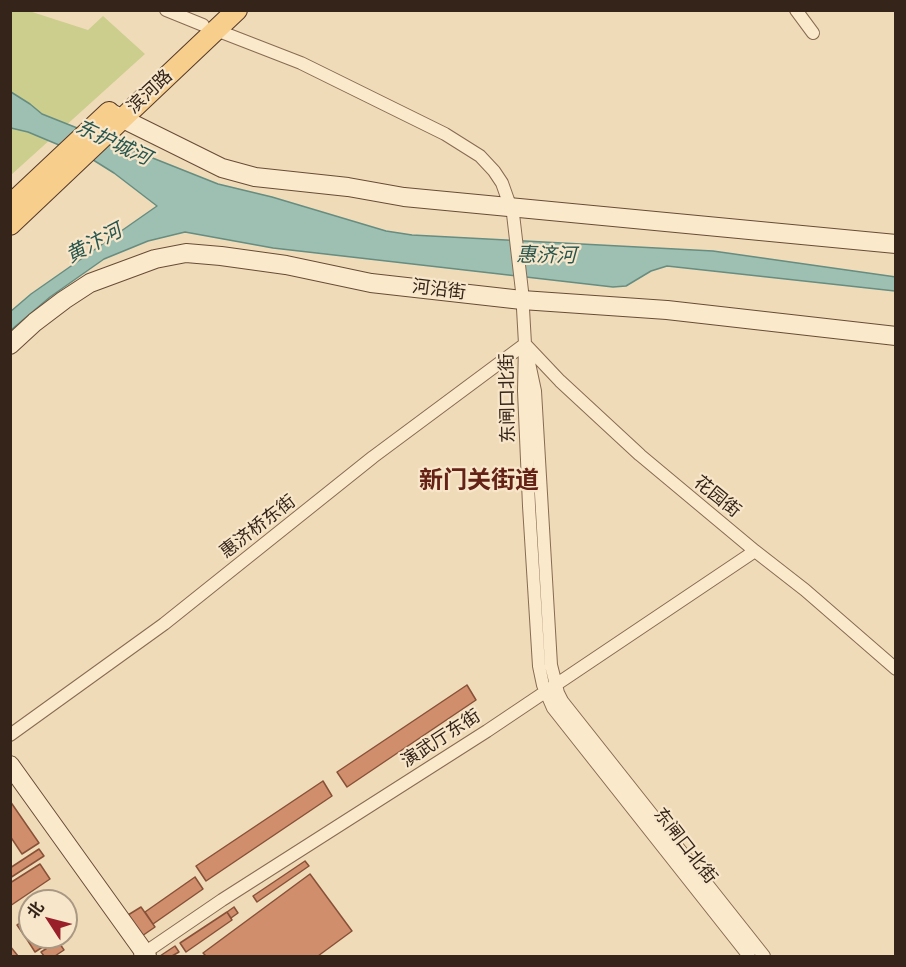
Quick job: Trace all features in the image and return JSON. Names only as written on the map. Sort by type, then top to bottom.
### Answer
[{"type":"main road","name":"滨河路","points":[[209,28],[219,10]]},
{"type":"main road","name":"滨河路","points":[[10,225],[71,157],[209,28],[237,10]]},
{"type":"main road","name":"滨河路","points":[[10,205],[71,157]]},
{"type":"street","name":"东闸口北街","points":[[166,10],[301,63],[445,134],[488,163],[502,183],[516,229],[525,344],[535,391],[553,708],[749,957]]},
{"type":"street","points":[[796,10],[813,33]]},
{"type":"street","points":[[108,122],[159,135],[222,168],[255,177],[348,187],[404,197],[896,244]]},
{"type":"street","name":"河沿街","points":[[10,345],[50,311],[90,283],[154,259],[186,253],[221,255],[286,265],[371,283],[667,310],[896,336]]},
{"type":"street","name":"花园街","points":[[525,344],[560,381],[640,455],[805,590],[896,669]]},
{"type":"street","name":"惠济桥东街","points":[[10,735],[164,624],[373,457],[525,344]]},
{"type":"street","name":"演武厅东街","points":[[144,955],[222,900],[551,688],[755,551]]},
{"type":"street","name":"东闸口北街","points":[[551,688],[764,957]]},
{"type":"street","points":[[10,765],[144,955]]},
{"type":"green space","points":[[11,11],[29,11],[88,30],[103,16],[145,54],[11,175]]},
{"type":"water","points":[[11,92],[42,114],[218,184],[272,197],[386,231],[412,235],[713,251],[896,277],[895,291],[667,266],[651,271],[626,286],[613,287],[273,248],[185,232],[148,241],[104,259],[50,297],[11,330],[10,312],[31,294],[157,206],[90,158],[28,132],[11,128]]},
{"type":"building","points":[[467,685],[476,700],[347,787],[337,772]]},
{"type":"building","points":[[323,781],[332,796],[206,881],[196,866]]},
{"type":"building","points":[[10,801],[39,843],[22,854],[10,836]]},
{"type":"building","points":[[39,849],[44,856],[10,878],[10,868]]},
{"type":"building","points":[[305,861],[309,866],[257,902],[253,896]]},
{"type":"building","points":[[40,864],[50,879],[35,889],[18,889],[18,901],[10,906],[10,883]]},
{"type":"building","points":[[310,874],[352,931],[318,956],[206,956],[203,953]]},
{"type":"building","points":[[195,877],[203,889],[153,924],[145,912]]},
{"type":"building","points":[[141,907],[155,927],[142,936],[128,915]]},
{"type":"building","points":[[234,907],[238,913],[231,918],[227,912]]},
{"type":"building","points":[[227,912],[232,920],[186,952],[180,943]]},
{"type":"building","points":[[10,946],[18,956],[10,956]]},
{"type":"building","points":[[175,946],[179,952],[172,956],[160,956]]},
{"type":"building","points":[[46,949],[64,950],[55,956],[44,956],[41,952]]},
{"type":"district","name":"新门关街道","points":[[479,481]]},
{"type":"water label","name":"东护城河","points":[[113,143]]},
{"type":"water label","name":"黄汴河","points":[[94,244]]},
{"type":"water label","name":"惠济河","points":[[546,256]]}]
